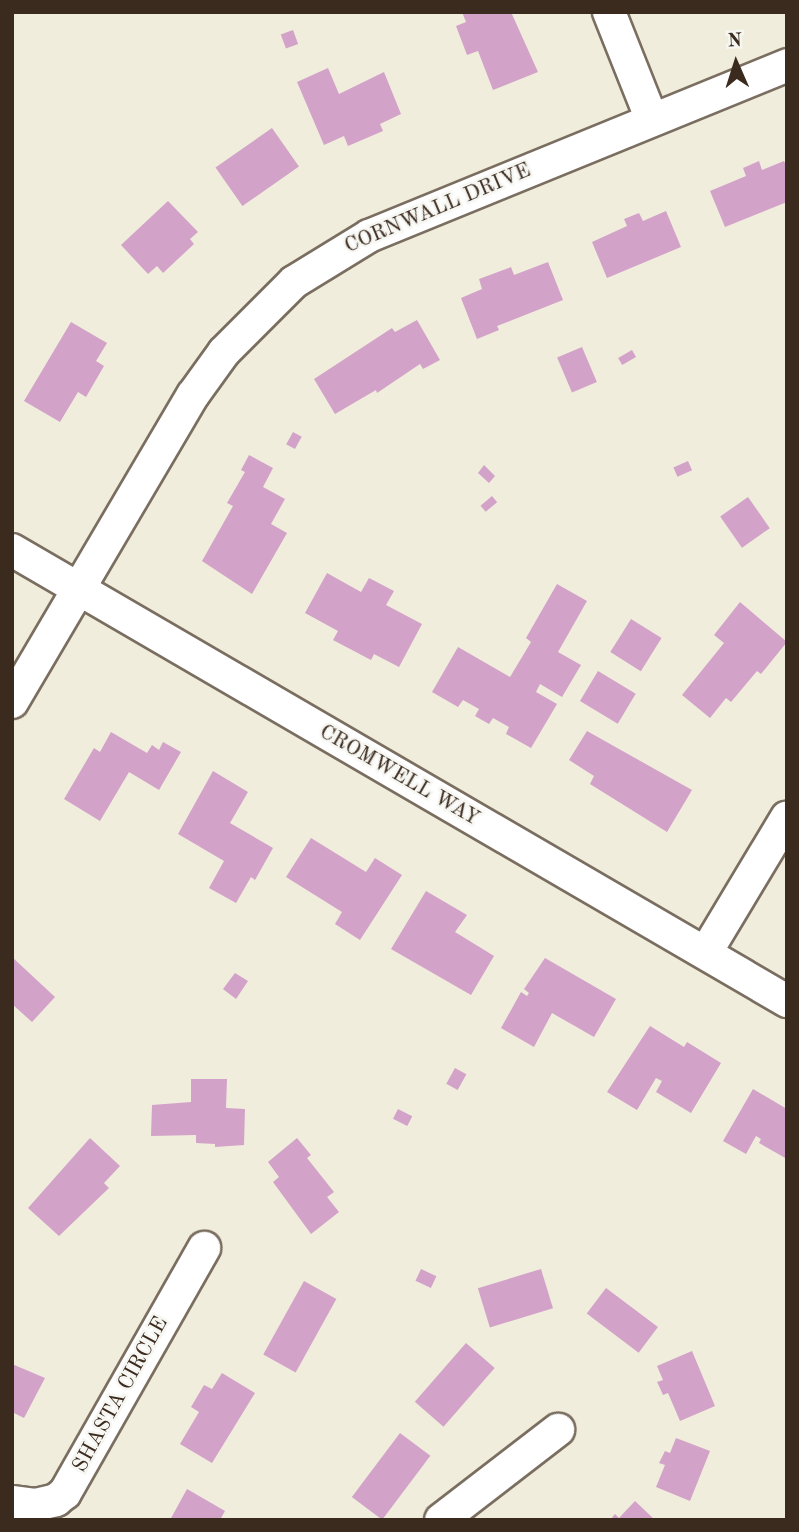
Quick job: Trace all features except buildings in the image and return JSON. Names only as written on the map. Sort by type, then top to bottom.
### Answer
[{"type":"street","points":[[609,12],[652,120]]},
{"type":"street","name":"CORNWALL DRIVE","points":[[12,702],[193,395],[224,352],[293,282],[369,236],[787,65]]},
{"type":"street","name":"CROMWELL WAY","points":[[12,550],[787,1001]]},
{"type":"street","points":[[706,953],[787,817]]},
{"type":"street","name":"SHASTA CIRCLE","points":[[12,1502],[36,1505],[56,1500],[65,1493],[204,1248]]},
{"type":"street","points":[[441,1520],[558,1430]]}]
